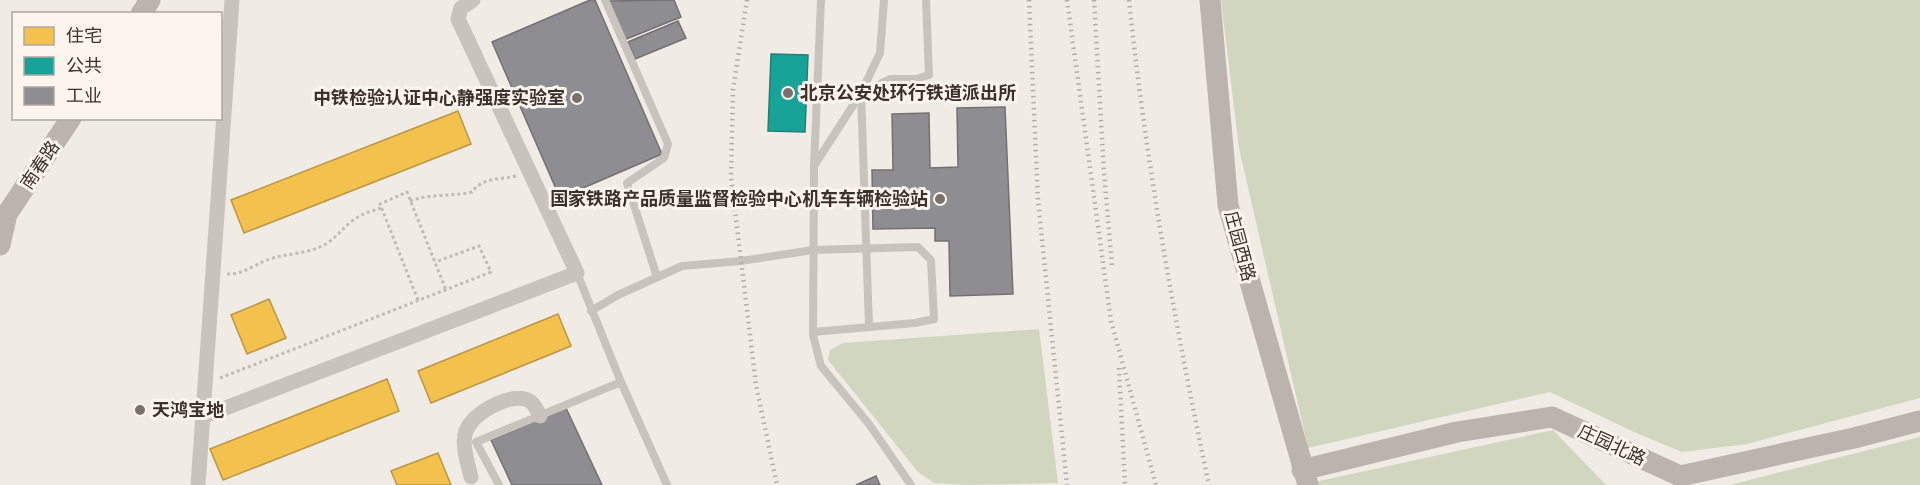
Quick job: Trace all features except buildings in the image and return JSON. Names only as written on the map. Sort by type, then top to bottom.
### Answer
[{"type":"street","points":[[198,485],[232,0]]},
{"type":"street","points":[[202,417],[577,273],[458,19],[461,8],[473,0]]},
{"type":"street","name":"庄园西路","points":[[1210,0],[1228,205],[1305,477]]},
{"type":"street","name":"南春路","points":[[0,245],[7,214],[70,120]]},
{"type":"street","points":[[471,477],[465,448],[466,432],[483,410],[511,399],[526,399],[535,406],[540,416]]},
{"type":"street","name":"庄园北路","points":[[1305,477],[1457,432],[1552,417],[1680,476],[1854,438],[1920,421]]},
{"type":"lane","points":[[605,0],[668,144],[664,158],[627,183],[657,277]]},
{"type":"lane","points":[[821,0],[814,167],[813,332],[821,366],[869,424],[910,485]]},
{"type":"lane","points":[[814,167],[861,93],[880,53],[884,0]]},
{"type":"lane","points":[[861,93],[890,79],[916,80],[929,75],[926,0]]},
{"type":"lane","points":[[861,93],[869,327]]},
{"type":"lane","points":[[591,310],[682,266],[741,261],[813,250],[866,248],[918,247],[932,260],[934,319],[915,323],[813,332]]},
{"type":"lane","points":[[577,273],[621,382],[667,485]]},
{"type":"lane","points":[[499,485],[476,442],[621,382]]},
{"type":"path","points":[[410,201],[435,194],[459,195],[472,192],[476,186],[487,180],[503,179],[530,172]]},
{"type":"path","points":[[418,301],[380,204],[407,192],[446,290]]},
{"type":"path","points":[[213,274],[237,274],[270,259],[306,253],[325,244],[353,220],[382,208]]},
{"type":"path","points":[[205,384],[491,272],[479,246],[435,262]]},
{"type":"green space","points":[[1221,0],[1920,0],[1920,398],[1747,444],[1682,452],[1550,392],[1308,448],[1239,148]]},
{"type":"green space","points":[[1039,329],[1058,483],[967,485],[934,483],[918,472],[828,360],[830,350],[843,343]]},
{"type":"green space","points":[[1553,430],[1606,485],[1301,485]]},
{"type":"green space","points":[[1920,437],[1920,485],[1730,485]]},
{"type":"railway","points":[[747,0],[733,89],[731,177],[756,385],[777,485]]},
{"type":"railway","points":[[1029,0],[1038,200],[1067,485]]},
{"type":"railway","points":[[1067,0],[1111,321],[1156,485]]},
{"type":"railway","points":[[1094,0],[1112,266]]},
{"type":"railway","points":[[1129,0],[1144,122],[1163,244],[1209,485]]},
{"type":"railway","points":[[1119,368],[1125,485]]},
{"type":"place","name":"北京公安处环行铁道派出所","points":[[788,93]]},
{"type":"place","name":"中铁检验认证中心静强度实验室","points":[[577,98]]},
{"type":"place","name":"国家铁路产品质量监督检验中心机车车辆检验站","points":[[940,199]]},
{"type":"place","name":"天鸿宝地","points":[[140,410]]}]
